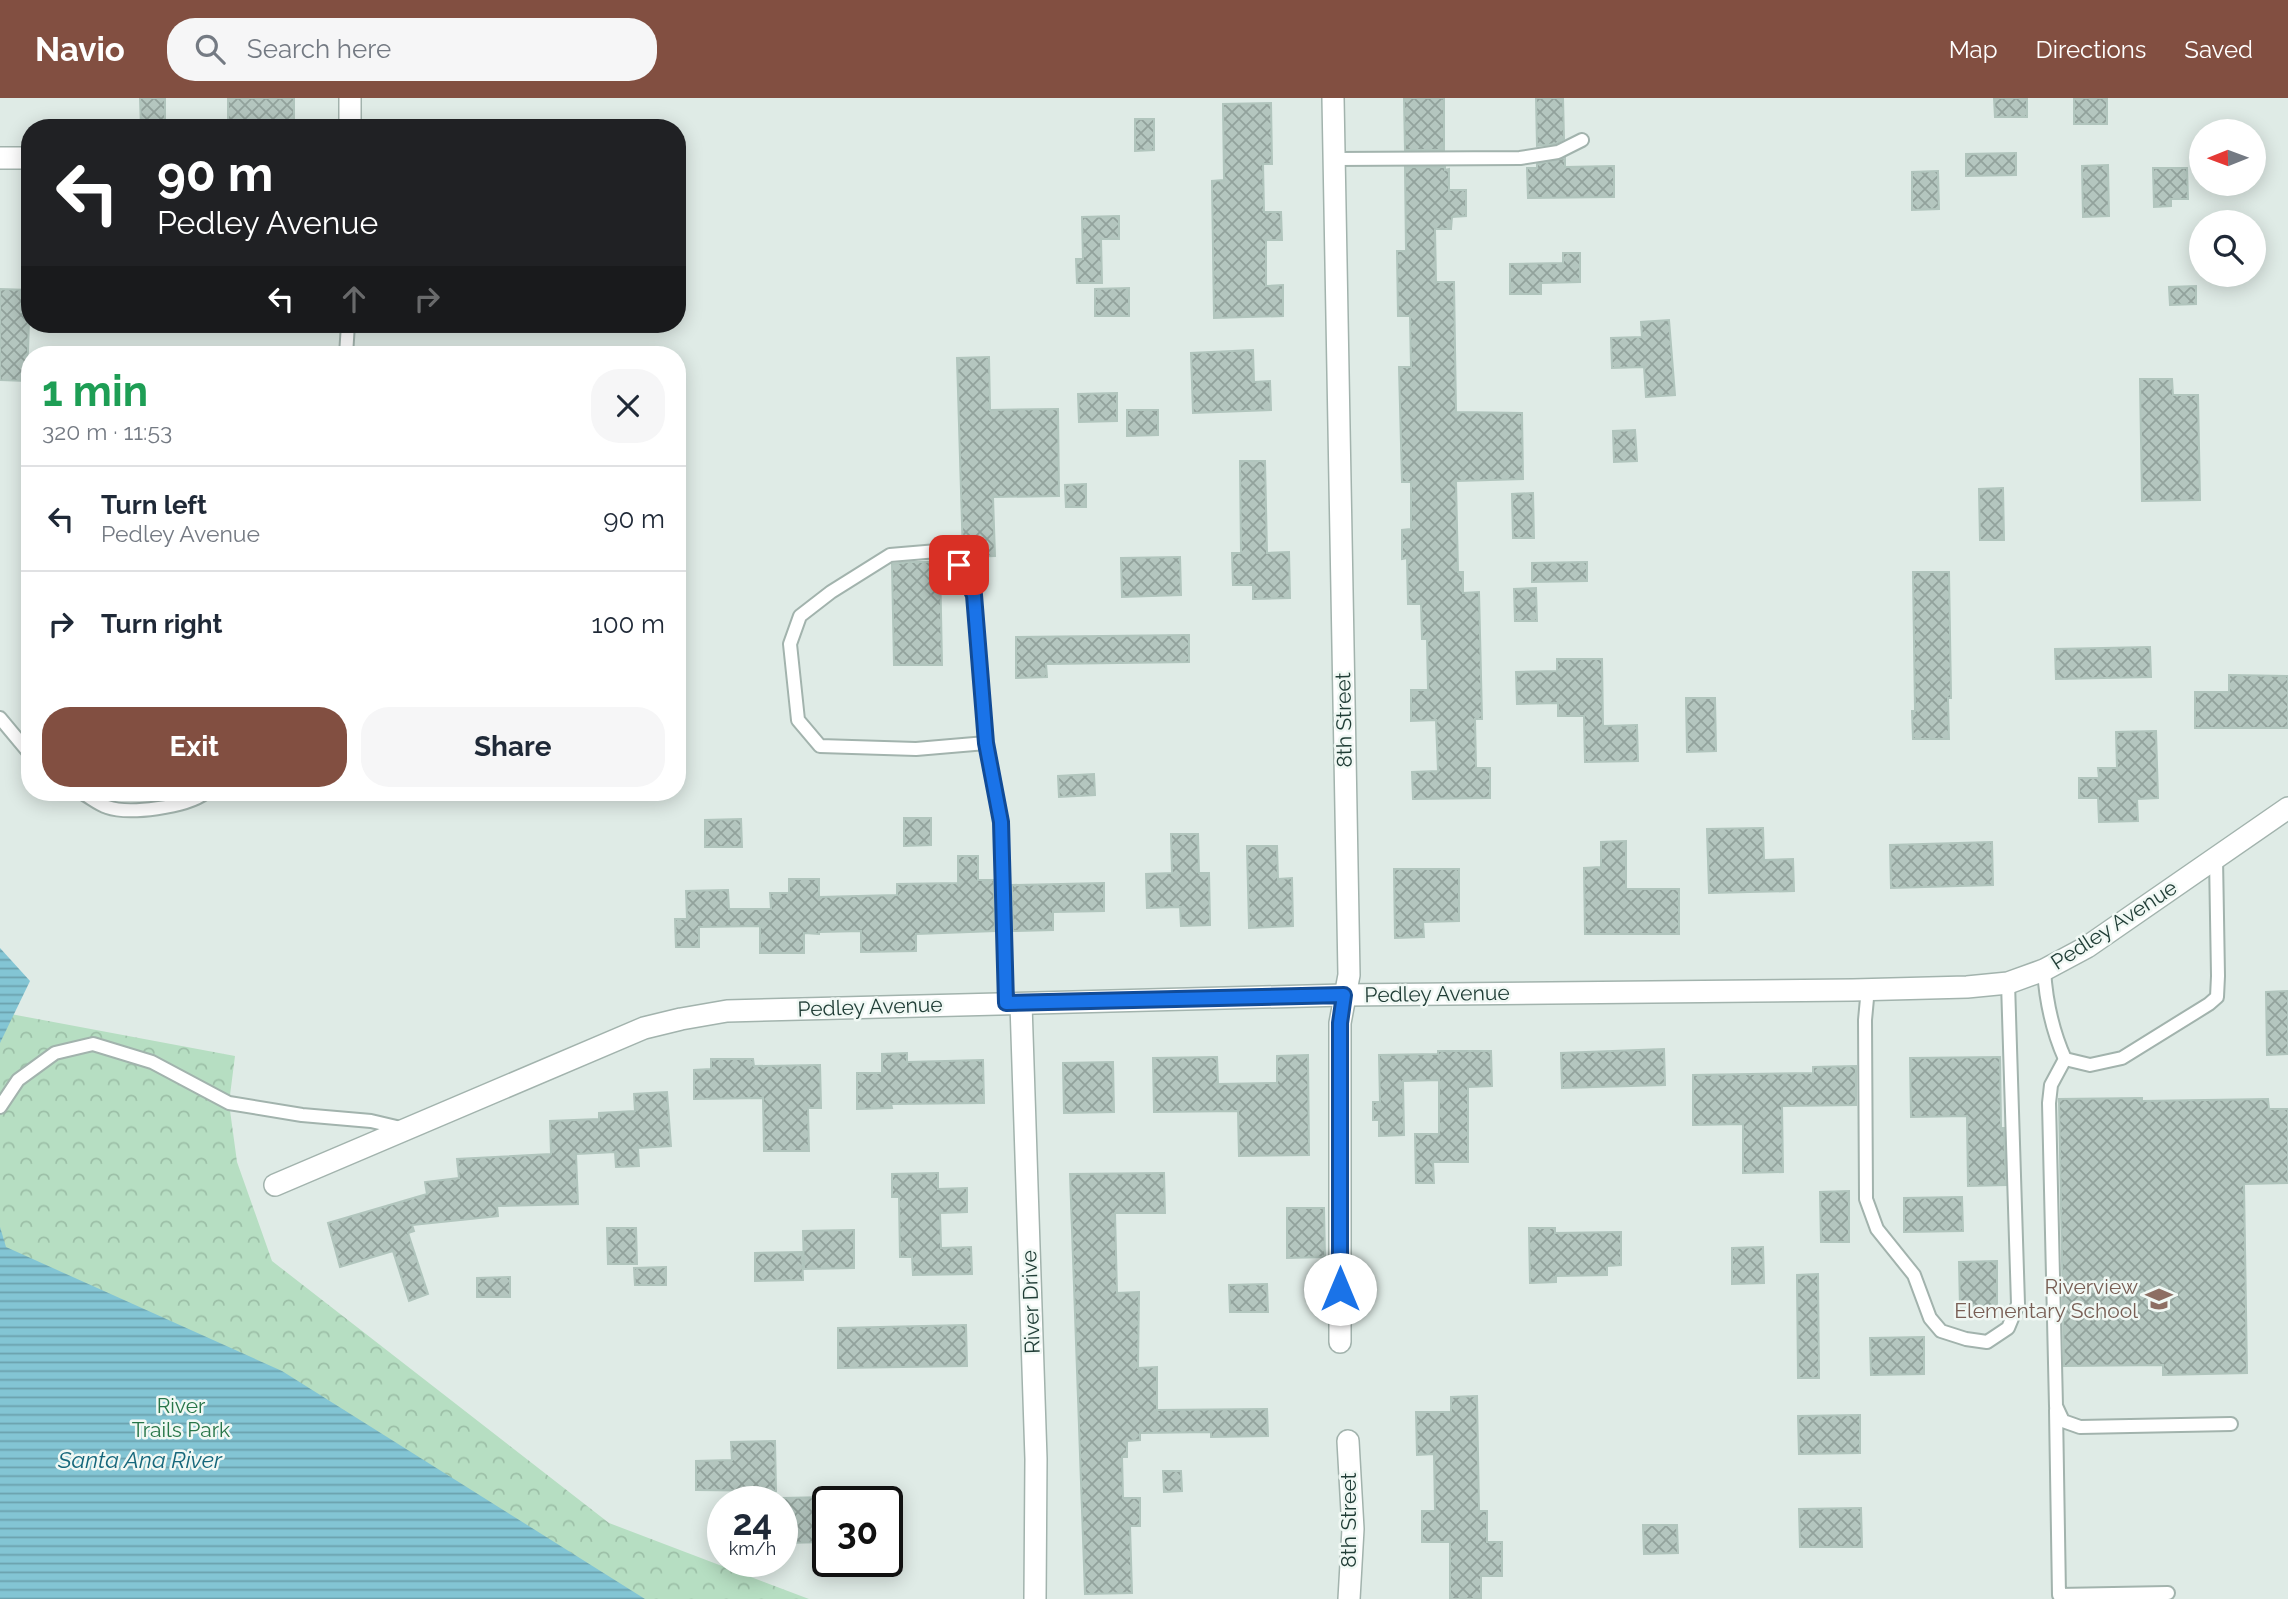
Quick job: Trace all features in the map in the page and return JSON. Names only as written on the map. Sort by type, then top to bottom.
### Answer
[{"type":"street","points":[[350,98],[350,119]]},
{"type":"street","name":"8th Street","points":[[1334,98],[1349,975],[1340,1023],[1340,1342]]},
{"type":"street","points":[[0,158],[21,158]]},
{"type":"street","name":"Pedley Avenue","points":[[275,1185],[644,1028],[727,1012],[1344,995],[1966,987],[2008,983],[2045,970],[2087,947],[2288,808]]},
{"type":"street","name":"River Drive","points":[[1014,1004],[1036,1459],[1035,1599]]},
{"type":"street","name":"8th Street","points":[[1348,1441],[1353,1529],[1349,1599]]},
{"type":"lane","points":[[1335,159],[1534,157],[1558,152],[1582,140]]},
{"type":"lane","points":[[986,743],[916,749],[820,746],[798,720],[790,644],[800,616],[831,592],[890,555],[949,550],[974,595],[986,743],[1001,822],[1014,1004]]},
{"type":"lane","points":[[0,718],[21,743]]},
{"type":"lane","points":[[96,801],[108,808],[153,810],[187,801]]},
{"type":"lane","points":[[2065,1059],[2090,1065],[2122,1058],[2217,997],[2216,858]]},
{"type":"lane","points":[[2045,970],[2049,1010],[2055,1036],[2065,1059]]},
{"type":"lane","points":[[1868,988],[1865,1020],[1866,1199],[1877,1229],[1914,1275],[1935,1325],[1941,1331],[1987,1342],[2008,1328],[2018,1304],[2008,983]]},
{"type":"lane","points":[[0,1107],[18,1080],[55,1053],[93,1044],[152,1062],[229,1103],[302,1115],[371,1121],[409,1129]]},
{"type":"lane","points":[[2065,1059],[2051,1085],[2049,1103],[2059,1595],[2168,1593]]},
{"type":"lane","points":[[2056,1406],[2063,1421],[2080,1427],[2231,1423]]},
{"type":"green space","name":"River Trails Park","points":[[0,1012],[235,1056],[229,1103],[237,1162],[272,1261],[609,1523],[707,1560],[707,1577],[751,1577],[809,1599],[0,1599]]},
{"type":"water","points":[[0,948],[30,981],[0,1043]]},
{"type":"water","name":"Santa Ana River","points":[[0,1227],[6,1247],[282,1371],[645,1599],[0,1599]]},
{"type":"building","points":[[140,98],[165,98],[165,119],[141,119]]},
{"type":"building","points":[[228,98],[294,98],[294,119],[228,119]]},
{"type":"building","points":[[1404,98],[1444,98],[1444,150],[1405,150]]},
{"type":"building","points":[[1536,98],[1563,98],[1564,139],[1555,144],[1537,146]]},
{"type":"building","points":[[1994,98],[2027,98],[2027,117],[1995,117]]},
{"type":"building","points":[[2074,98],[2107,98],[2107,124],[2074,124]]},
{"type":"building","points":[[1271,103],[1272,164],[1263,164],[1264,212],[1281,212],[1282,240],[1266,240],[1266,286],[1283,285],[1283,316],[1214,318],[1212,181],[1224,180],[1223,104]]},
{"type":"building","points":[[1135,119],[1154,119],[1154,150],[1135,151]]},
{"type":"building","points":[[2016,153],[2016,175],[1966,176],[1966,154]]},
{"type":"building","points":[[1565,158],[1565,167],[1614,166],[1614,197],[1528,198],[1527,168],[1537,168],[1537,164]]},
{"type":"building","points":[[2108,165],[2109,216],[2083,217],[2082,166]]},
{"type":"building","points":[[1405,167],[1445,167],[1445,170],[1449,169],[1449,190],[1466,190],[1466,216],[1452,217],[1451,229],[1435,229],[1436,282],[1454,282],[1456,412],[1522,413],[1523,479],[1456,481],[1458,572],[1463,572],[1463,593],[1479,592],[1482,719],[1475,719],[1476,768],[1490,768],[1490,798],[1413,799],[1412,772],[1438,771],[1436,720],[1411,721],[1411,690],[1428,690],[1427,639],[1422,639],[1421,604],[1408,604],[1407,558],[1402,559],[1402,530],[1411,529],[1411,482],[1402,482],[1399,367],[1411,367],[1410,316],[1398,316],[1397,251],[1406,251]]},
{"type":"building","points":[[2153,168],[2187,168],[2188,199],[2171,199],[2171,206],[2154,207]]},
{"type":"building","points":[[1938,171],[1939,209],[1912,210],[1912,172]]},
{"type":"building","points":[[1119,216],[1119,239],[1101,239],[1102,283],[1077,283],[1076,259],[1083,259],[1082,217]]},
{"type":"building","points":[[1563,253],[1580,253],[1580,282],[1541,283],[1541,294],[1510,294],[1510,264],[1563,263]]},
{"type":"building","points":[[2169,287],[2196,287],[2196,304],[2170,305]]},
{"type":"building","points":[[1129,288],[1129,316],[1095,316],[1095,289]]},
{"type":"building","points":[[0,289],[21,290],[21,333],[29,333],[28,346],[21,346],[21,381],[0,380]]},
{"type":"building","points":[[1669,320],[1675,395],[1646,397],[1644,367],[1612,368],[1611,338],[1642,337],[1641,322]]},
{"type":"building","points":[[1253,350],[1254,382],[1270,381],[1271,410],[1193,413],[1191,353]]},
{"type":"building","points":[[989,357],[990,410],[1058,409],[1059,496],[993,497],[995,556],[963,557],[957,358]]},
{"type":"building","points":[[2140,379],[2172,379],[2173,395],[2198,395],[2200,500],[2142,501]]},
{"type":"building","points":[[1117,393],[1117,421],[1079,422],[1078,394]]},
{"type":"building","points":[[1127,410],[1158,410],[1158,435],[1127,436]]},
{"type":"building","points":[[1635,430],[1637,461],[1614,462],[1613,431]]},
{"type":"building","points":[[1240,461],[1265,461],[1267,553],[1289,552],[1290,598],[1253,599],[1253,585],[1233,585],[1232,553],[1241,553]]},
{"type":"building","points":[[1086,484],[1086,507],[1066,507],[1065,485]]},
{"type":"building","points":[[2003,488],[2004,540],[1980,540],[1979,489]]},
{"type":"building","points":[[1533,493],[1534,538],[1513,538],[1512,494]]},
{"type":"building","points":[[1180,557],[1181,595],[1122,597],[1121,558]]},
{"type":"building","points":[[940,562],[942,665],[894,665],[892,564]]},
{"type":"building","points":[[1587,562],[1587,581],[1532,582],[1532,563]]},
{"type":"building","points":[[1913,572],[1949,572],[1949,739],[1913,739]]},
{"type":"building","points":[[1536,588],[1537,621],[1515,621],[1514,589]]},
{"type":"building","points":[[1189,635],[1189,662],[1046,664],[1047,677],[1016,678],[1016,637]]},
{"type":"building","points":[[2150,647],[2151,677],[2056,679],[2055,649]]},
{"type":"building","points":[[1557,659],[1602,659],[1603,726],[1637,725],[1638,761],[1585,762],[1584,716],[1558,716],[1558,703],[1517,704],[1516,672],[1557,671]]},
{"type":"building","points":[[2229,675],[2288,676],[2288,728],[2195,728],[2195,692],[2229,692]]},
{"type":"building","points":[[1686,698],[1715,698],[1716,751],[1687,752]]},
{"type":"building","points":[[2156,731],[2158,798],[2137,799],[2138,821],[2099,822],[2098,798],[2079,798],[2079,778],[2099,778],[2098,768],[2117,768],[2116,732]]},
{"type":"building","points":[[1094,774],[1095,795],[1059,797],[1058,776]]},
{"type":"building","points":[[904,818],[931,818],[931,845],[904,846]]},
{"type":"building","points":[[741,819],[742,847],[705,847],[705,820]]},
{"type":"building","points":[[1763,828],[1764,860],[1793,859],[1794,891],[1709,893],[1707,829]]},
{"type":"building","points":[[1171,834],[1198,834],[1199,873],[1209,873],[1210,925],[1181,926],[1180,907],[1147,908],[1146,874],[1172,873]]},
{"type":"building","points":[[1626,841],[1626,889],[1679,889],[1679,934],[1585,934],[1584,868],[1601,867],[1601,842]]},
{"type":"building","points":[[1992,842],[1993,885],[1891,888],[1890,845]]},
{"type":"building","points":[[1247,846],[1277,846],[1278,879],[1292,878],[1293,926],[1249,928]]},
{"type":"building","points":[[958,856],[978,856],[978,880],[994,880],[995,931],[916,934],[916,951],[861,952],[861,931],[804,933],[804,953],[760,953],[760,926],[699,927],[699,947],[676,947],[675,919],[687,919],[686,891],[728,890],[729,909],[771,909],[770,893],[789,893],[789,879],[819,879],[819,897],[897,895],[897,884],[958,883]]},
{"type":"building","points":[[1394,869],[1459,869],[1459,921],[1423,922],[1424,937],[1395,938]]},
{"type":"building","points":[[1104,883],[1104,911],[1053,912],[1053,930],[1013,931],[1012,885]]},
{"type":"building","points":[[2288,991],[2288,1054],[2267,1055],[2266,992]]},
{"type":"building","points":[[1664,1049],[1665,1085],[1562,1088],[1561,1053]]},
{"type":"building","points":[[1438,1051],[1491,1051],[1492,1086],[1468,1087],[1468,1162],[1433,1162],[1434,1183],[1416,1183],[1415,1134],[1439,1134],[1439,1080],[1403,1081],[1404,1135],[1379,1136],[1379,1120],[1373,1120],[1373,1102],[1380,1102],[1379,1055],[1438,1054]]},
{"type":"building","points":[[907,1053],[907,1062],[983,1060],[984,1103],[891,1104],[892,1108],[857,1109],[857,1073],[882,1073],[882,1054]]},
{"type":"building","points":[[1308,1055],[1309,1155],[1239,1156],[1238,1111],[1154,1112],[1153,1058],[1217,1057],[1218,1084],[1277,1083],[1277,1056]]},
{"type":"building","points":[[2000,1057],[2001,1128],[2004,1128],[2006,1185],[1968,1186],[1967,1116],[1911,1117],[1910,1058]]},
{"type":"building","points":[[711,1059],[753,1059],[754,1066],[820,1065],[821,1108],[808,1108],[809,1151],[764,1151],[763,1098],[694,1099],[694,1070],[711,1069]]},
{"type":"building","points":[[1113,1062],[1114,1112],[1064,1113],[1063,1063]]},
{"type":"building","points":[[1856,1066],[1856,1105],[1782,1106],[1783,1172],[1743,1173],[1743,1124],[1693,1125],[1693,1075],[1813,1073],[1813,1067]]},
{"type":"building","points":[[667,1092],[671,1146],[638,1148],[639,1166],[616,1167],[615,1152],[576,1154],[578,1204],[497,1206],[498,1216],[412,1225],[414,1231],[408,1233],[428,1294],[409,1301],[393,1251],[340,1267],[328,1223],[427,1194],[425,1182],[459,1178],[457,1159],[551,1154],[550,1121],[599,1119],[599,1113],[635,1111],[634,1094]]},
{"type":"building","points":[[2142,1098],[2142,1101],[2268,1099],[2269,1109],[2288,1109],[2288,1183],[2244,1184],[2247,1373],[2163,1375],[2163,1365],[2064,1366],[2059,1099]]},
{"type":"building","points":[[938,1173],[938,1189],[967,1188],[967,1212],[940,1213],[941,1248],[971,1247],[972,1274],[913,1275],[912,1257],[900,1257],[899,1197],[892,1197],[892,1174]]},
{"type":"building","points":[[1164,1173],[1165,1213],[1115,1213],[1117,1293],[1139,1292],[1138,1368],[1157,1367],[1157,1410],[1267,1409],[1268,1436],[1211,1437],[1211,1432],[1140,1433],[1140,1440],[1127,1441],[1127,1457],[1122,1457],[1123,1498],[1140,1498],[1140,1526],[1130,1526],[1132,1593],[1085,1594],[1070,1174]]},
{"type":"building","points":[[1849,1191],[1849,1242],[1821,1242],[1820,1192]]},
{"type":"building","points":[[1962,1197],[1963,1231],[1904,1232],[1904,1198]]},
{"type":"building","points":[[1287,1208],[1324,1208],[1325,1257],[1287,1258]]},
{"type":"building","points":[[607,1228],[636,1228],[637,1264],[608,1264]]},
{"type":"building","points":[[1529,1228],[1555,1228],[1555,1233],[1621,1232],[1621,1265],[1607,1266],[1607,1275],[1556,1276],[1556,1282],[1530,1283]]},
{"type":"building","points":[[854,1230],[854,1268],[804,1269],[803,1231]]},
{"type":"building","points":[[1763,1247],[1764,1283],[1732,1284],[1732,1248]]},
{"type":"building","points":[[802,1252],[803,1280],[755,1281],[755,1253]]},
{"type":"building","points":[[1997,1261],[1997,1306],[1960,1307],[1959,1262]]},
{"type":"building","points":[[666,1267],[666,1285],[635,1285],[634,1268]]},
{"type":"building","points":[[1818,1274],[1819,1378],[1798,1378],[1797,1275]]},
{"type":"building","points":[[510,1277],[510,1297],[477,1297],[477,1278]]},
{"type":"building","points":[[1267,1284],[1268,1312],[1230,1312],[1229,1285]]},
{"type":"building","points":[[966,1325],[967,1366],[838,1368],[838,1328]]},
{"type":"building","points":[[1924,1337],[1924,1374],[1871,1375],[1870,1338]]},
{"type":"building","points":[[1477,1396],[1479,1511],[1487,1511],[1487,1542],[1502,1542],[1502,1576],[1481,1576],[1481,1599],[1450,1599],[1450,1542],[1422,1542],[1422,1511],[1435,1511],[1434,1454],[1417,1455],[1416,1412],[1451,1412],[1451,1397]]},
{"type":"building","points":[[1860,1415],[1860,1453],[1799,1454],[1798,1416]]},
{"type":"building","points":[[775,1441],[776,1486],[707,1486],[707,1490],[696,1490],[696,1461],[732,1460],[731,1442]]},
{"type":"building","points":[[1163,1471],[1181,1471],[1182,1491],[1164,1492]]},
{"type":"building","points":[[812,1497],[812,1542],[798,1543],[798,1498]]},
{"type":"building","points":[[1861,1508],[1862,1547],[1800,1547],[1799,1509]]},
{"type":"building","points":[[1643,1525],[1677,1525],[1678,1553],[1644,1554]]},
{"type":"place","name":"Riverview Elementary School","points":[[2159,1299]]},
{"type":"route","points":[[959,565],[974,595],[986,743],[1001,822],[1006,1003],[1344,995],[1340,1023],[1340,1289]]}]
